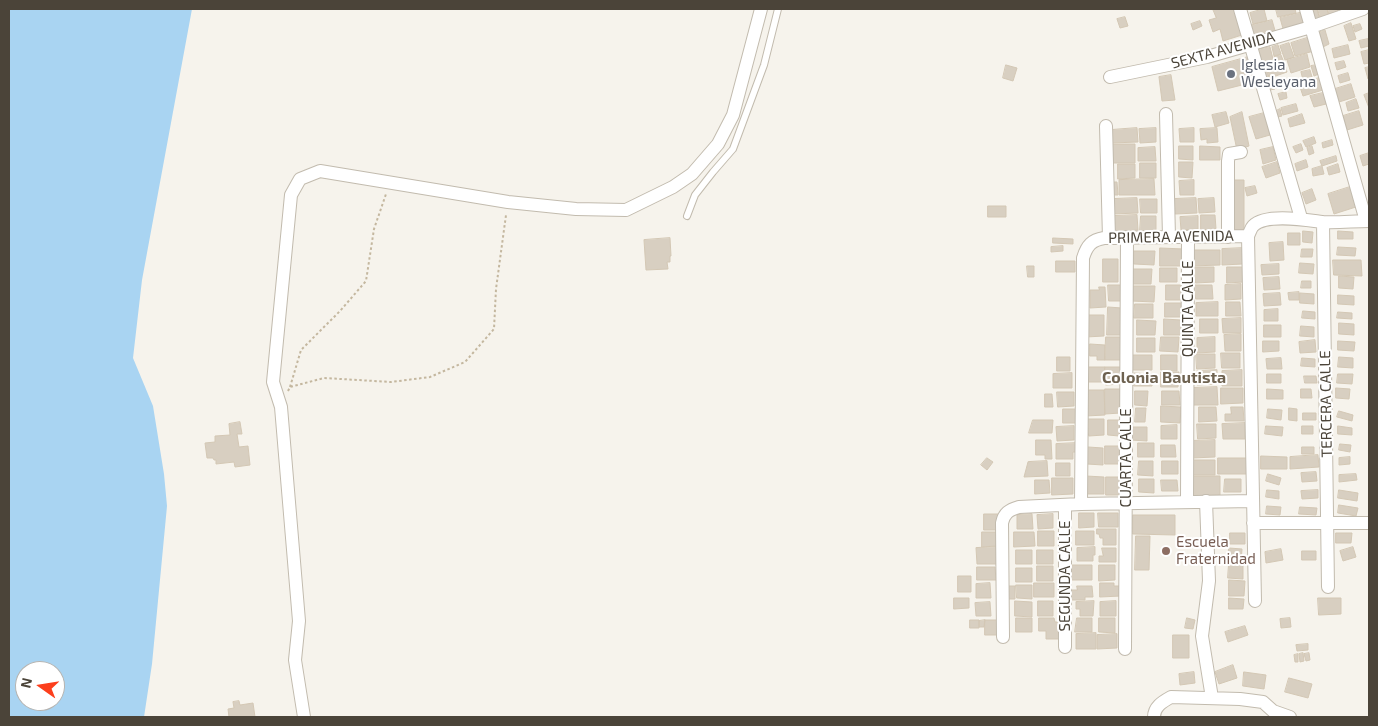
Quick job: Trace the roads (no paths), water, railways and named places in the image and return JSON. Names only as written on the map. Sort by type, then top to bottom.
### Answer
[{"type":"street","points":[[304,717],[295,660],[299,621],[280,407],[273,382],[291,195],[300,179],[320,171],[508,202],[576,210],[626,210],[673,187],[692,174],[718,144],[733,115],[760,9]]},
{"type":"street","points":[[1240,9],[1300,218]]},
{"type":"street","points":[[1255,601],[1248,236],[1252,226],[1259,222],[1275,219],[1300,218],[1323,222],[1368,221],[1306,9]]},
{"type":"street","name":"SEXTA AVENIDA","points":[[1110,77],[1206,56],[1311,27],[1363,9]]},
{"type":"street","points":[[1166,114],[1169,237]]},
{"type":"street","points":[[1106,126],[1109,238]]},
{"type":"street","points":[[1228,237],[1229,154],[1241,152]]},
{"type":"street","name":"TERCERA CALLE","points":[[1323,222],[1328,586]]},
{"type":"street","name":"PRIMERA AVENIDA","points":[[1081,504],[1083,258],[1088,245],[1095,240],[1109,238],[1248,236]]},
{"type":"street","name":"CUARTA CALLE","points":[[1125,649],[1127,237]]},
{"type":"street","name":"QUINTA CALLE","points":[[1187,501],[1188,237]]},
{"type":"street","points":[[1206,501],[1208,581],[1202,636],[1212,698]]},
{"type":"street","points":[[1003,638],[1002,523],[1004,516],[1010,510],[1019,507],[1081,504],[1252,501]]},
{"type":"street","name":"SEGUNDA CALLE","points":[[1065,506],[1065,647]]},
{"type":"street","points":[[1253,523],[1369,523]]},
{"type":"street","points":[[1154,717],[1154,711],[1161,702],[1170,697],[1240,699],[1263,702],[1273,714],[1290,717]]},
{"type":"lane","points":[[687,216],[695,195],[733,149],[764,65],[778,9]]},
{"type":"water","points":[[9,9],[192,9],[142,280],[133,358],[153,406],[167,506],[152,664],[144,717],[9,717]]},
{"type":"place","name":"Iglesia Wesleyana","points":[[1231,74]]},
{"type":"place","name":"Escuela Fraternidad","points":[[1166,551]]},
{"type":"district","name":"Colonia Bautista","points":[[1164,378]]}]
